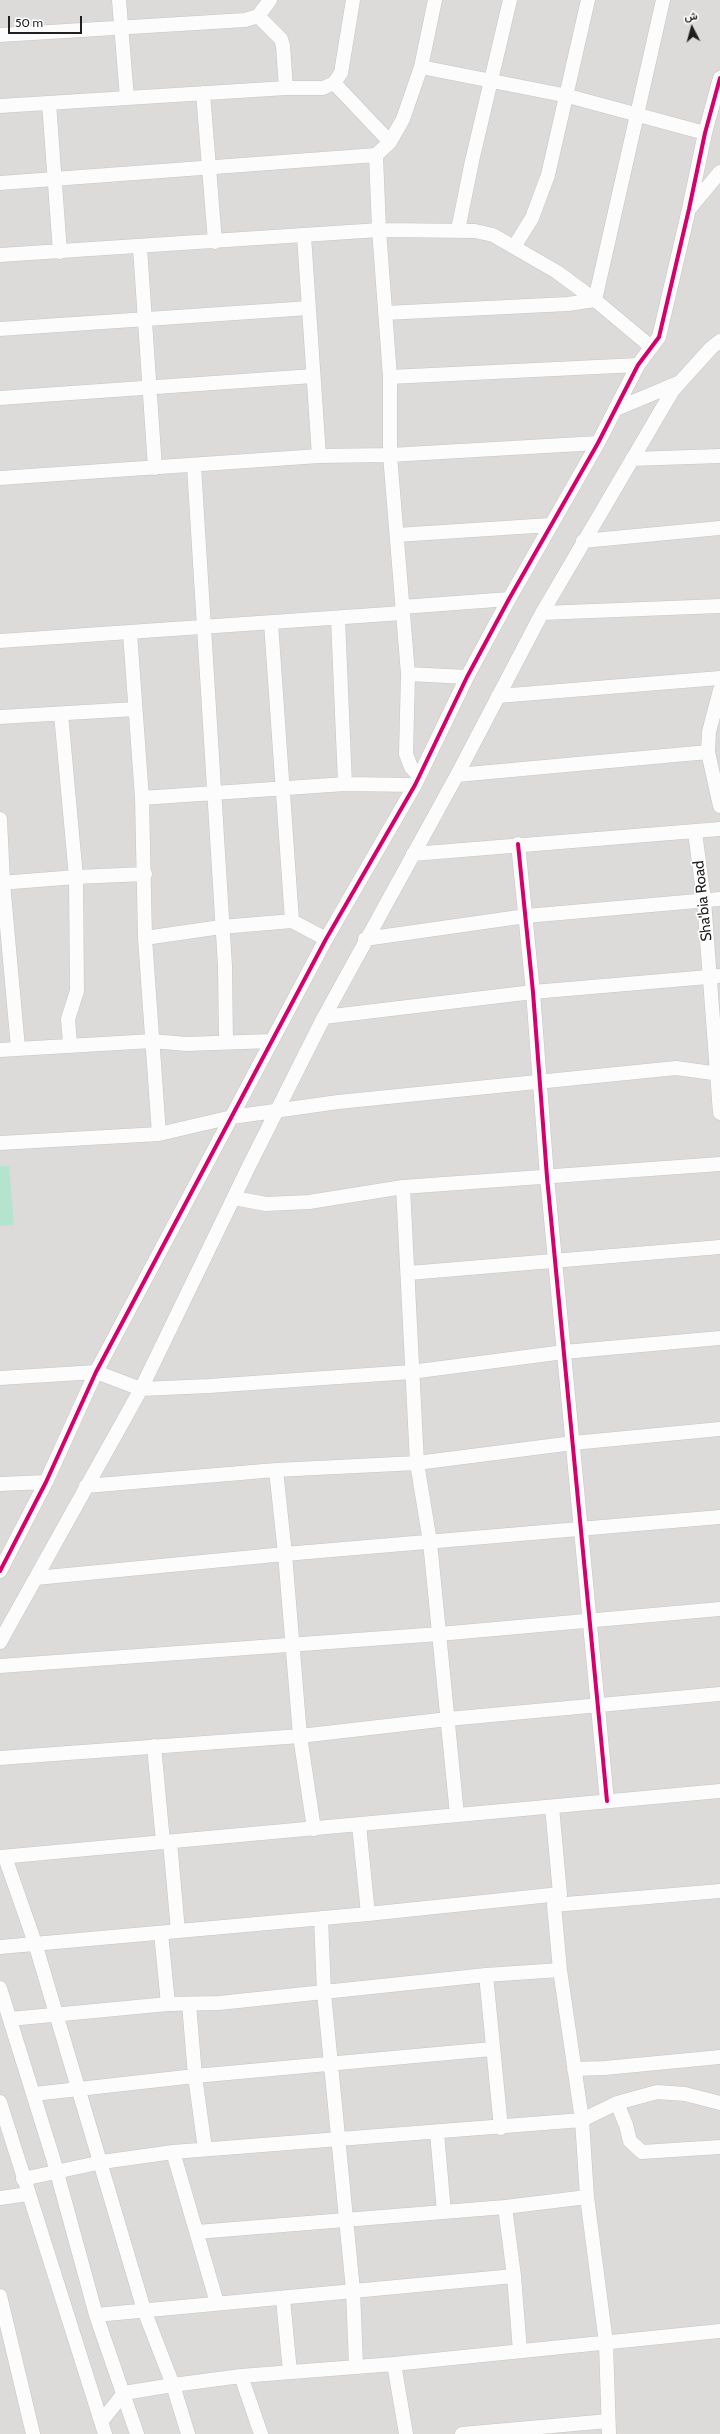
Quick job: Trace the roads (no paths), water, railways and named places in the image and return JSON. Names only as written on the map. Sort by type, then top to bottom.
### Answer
[{"type":"street","points":[[119,0],[127,98]]},
{"type":"street","points":[[0,36],[245,20],[258,16],[270,0]]},
{"type":"street","points":[[0,106],[286,88],[323,88],[334,83],[340,73],[353,0]]},
{"type":"street","points":[[0,183],[376,155],[390,142],[403,119],[420,67],[435,0]]},
{"type":"street","points":[[458,230],[472,161],[510,0]]},
{"type":"street","points":[[514,247],[532,218],[548,175],[568,96],[588,0]]},
{"type":"street","points":[[595,300],[663,0]]},
{"type":"street","points":[[258,16],[281,39],[283,46],[286,88]]},
{"type":"street","points":[[420,67],[568,96],[637,116],[705,133]]},
{"type":"street","points":[[0,1571],[46,1482],[96,1372],[272,1040],[326,939],[417,780],[467,677],[508,599],[598,443],[638,365],[650,346],[659,337],[705,133],[720,78]]},
{"type":"street","points":[[334,83],[390,142]]},
{"type":"street","points":[[203,93],[215,242]]},
{"type":"street","points":[[49,103],[60,252]]},
{"type":"street","points":[[376,155],[379,230],[390,377],[390,455],[408,674],[406,754],[417,780]]},
{"type":"street","points":[[689,209],[720,172]]},
{"type":"street","points":[[0,255],[140,248],[379,230],[475,230],[493,235],[557,272],[595,300],[650,346]]},
{"type":"street","points":[[304,236],[319,456]]},
{"type":"street","points":[[140,248],[156,468]]},
{"type":"street","points":[[385,313],[568,304],[595,300]]},
{"type":"street","points":[[0,329],[309,308]]},
{"type":"street","points":[[0,1642],[141,1390],[276,1111],[365,939],[456,775],[542,613],[673,390],[711,348],[720,342]]},
{"type":"street","points":[[390,377],[638,365]]},
{"type":"street","points":[[0,398],[313,376]]},
{"type":"street","points":[[616,409],[680,382]]},
{"type":"street","points":[[0,478],[194,466],[319,456],[390,455],[598,443]]},
{"type":"street","points":[[632,459],[720,456]]},
{"type":"street","points":[[194,466],[221,927],[225,966],[226,1042]]},
{"type":"street","points":[[397,535],[550,525]]},
{"type":"street","points":[[583,541],[720,528]]},
{"type":"street","points":[[0,641],[130,634],[338,619],[402,610],[508,599]]},
{"type":"street","points":[[542,613],[720,606]]},
{"type":"street","points":[[338,619],[345,784]]},
{"type":"street","points":[[271,623],[292,921]]},
{"type":"street","points":[[130,634],[146,874],[145,938],[159,1134]]},
{"type":"street","points":[[408,674],[467,677]]},
{"type":"street","points":[[498,696],[720,678]]},
{"type":"street","points":[[720,690],[709,732],[708,752],[720,806]]},
{"type":"street","points":[[0,717],[135,709]]},
{"type":"street","points":[[61,714],[76,876],[77,991],[68,1019],[70,1044]]},
{"type":"street","points":[[456,775],[708,752]]},
{"type":"street","points":[[142,798],[417,780]]},
{"type":"street","points":[[0,819],[2,883],[18,1048]]},
{"type":"street","points":[[412,854],[518,844],[720,829]]},
{"type":"street","name":"Sha'bia Road","points":[[695,832],[715,977],[720,1113]]},
{"type":"street","points":[[518,844],[533,992],[547,1177],[607,1801]]},
{"type":"street","points":[[2,883],[76,876],[146,874]]},
{"type":"street","points":[[365,939],[526,916],[720,899]]},
{"type":"street","points":[[145,938],[221,927],[292,921],[326,939]]},
{"type":"street","points":[[324,1018],[533,992],[715,977]]},
{"type":"street","points":[[0,1050],[70,1044],[152,1041],[186,1044],[272,1040]]},
{"type":"street","points":[[0,1143],[159,1134],[232,1117],[338,1102],[676,1068],[718,1074]]},
{"type":"street","points":[[234,1198],[266,1204],[310,1202],[402,1187],[720,1164]]},
{"type":"street","points":[[402,1187],[409,1273],[411,1372],[417,1463],[430,1542],[457,1816]]},
{"type":"street","points":[[409,1273],[720,1247]]},
{"type":"street","points":[[0,1378],[96,1372],[141,1390],[411,1372],[564,1352],[720,1338]]},
{"type":"street","points":[[86,1486],[276,1470],[417,1463],[572,1443],[720,1429]]},
{"type":"street","points":[[276,1470],[285,1554],[300,1736],[314,1829]]},
{"type":"street","points":[[0,1484],[46,1482]]},
{"type":"street","points":[[36,1578],[285,1554],[720,1517]]},
{"type":"street","points":[[0,1666],[292,1646],[720,1609]]},
{"type":"street","points":[[0,1758],[300,1736],[448,1719],[720,1694]]},
{"type":"street","points":[[154,1746],[178,1931]]},
{"type":"street","points":[[188,2434],[173,2385],[144,2310],[102,2162],[35,1943],[3,1857],[720,1791]]},
{"type":"street","points":[[462,2434],[609,2427],[606,2343],[587,2197],[582,2120],[560,1970],[552,1807]]},
{"type":"street","points":[[359,1825],[368,1914]]},
{"type":"street","points":[[0,1947],[368,1914],[557,1900],[720,1891]]},
{"type":"street","points":[[321,1918],[324,1993],[340,2140],[345,2220],[353,2290],[356,2366]]},
{"type":"street","points":[[161,1933],[168,2004]]},
{"type":"street","points":[[10,2019],[56,2013],[168,2004],[219,2004],[486,1975],[560,1970]]},
{"type":"street","points":[[486,1975],[492,2049],[501,2128]]},
{"type":"street","points":[[0,1988],[34,2094],[96,2315],[137,2434]]},
{"type":"street","points":[[189,2004],[195,2076],[205,2149]]},
{"type":"street","points":[[34,2094],[195,2076],[492,2049]]},
{"type":"street","points":[[574,2069],[605,2068],[720,2056]]},
{"type":"street","points":[[23,2179],[56,2170],[174,2152],[501,2128],[582,2120],[617,2103],[657,2092],[685,2094],[720,2103]]},
{"type":"street","points":[[617,2103],[626,2125],[630,2141],[642,2152],[720,2147]]},
{"type":"street","points":[[1,2106],[103,2428]]},
{"type":"street","points":[[437,2133],[444,2212]]},
{"type":"street","points":[[174,2152],[217,2303]]},
{"type":"street","points":[[0,2198],[28,2194]]},
{"type":"street","points":[[197,2232],[505,2207],[587,2197]]},
{"type":"street","points":[[505,2207],[514,2276],[520,2351]]},
{"type":"street","points":[[96,2315],[217,2303],[283,2299],[353,2290],[514,2276]]},
{"type":"street","points":[[0,2296],[33,2434]]},
{"type":"street","points":[[283,2299],[290,2372]]},
{"type":"street","points":[[103,2428],[124,2393],[173,2385],[241,2376],[394,2364],[720,2331]]},
{"type":"street","points":[[394,2364],[406,2434]]},
{"type":"street","points":[[241,2376],[261,2434]]}]
